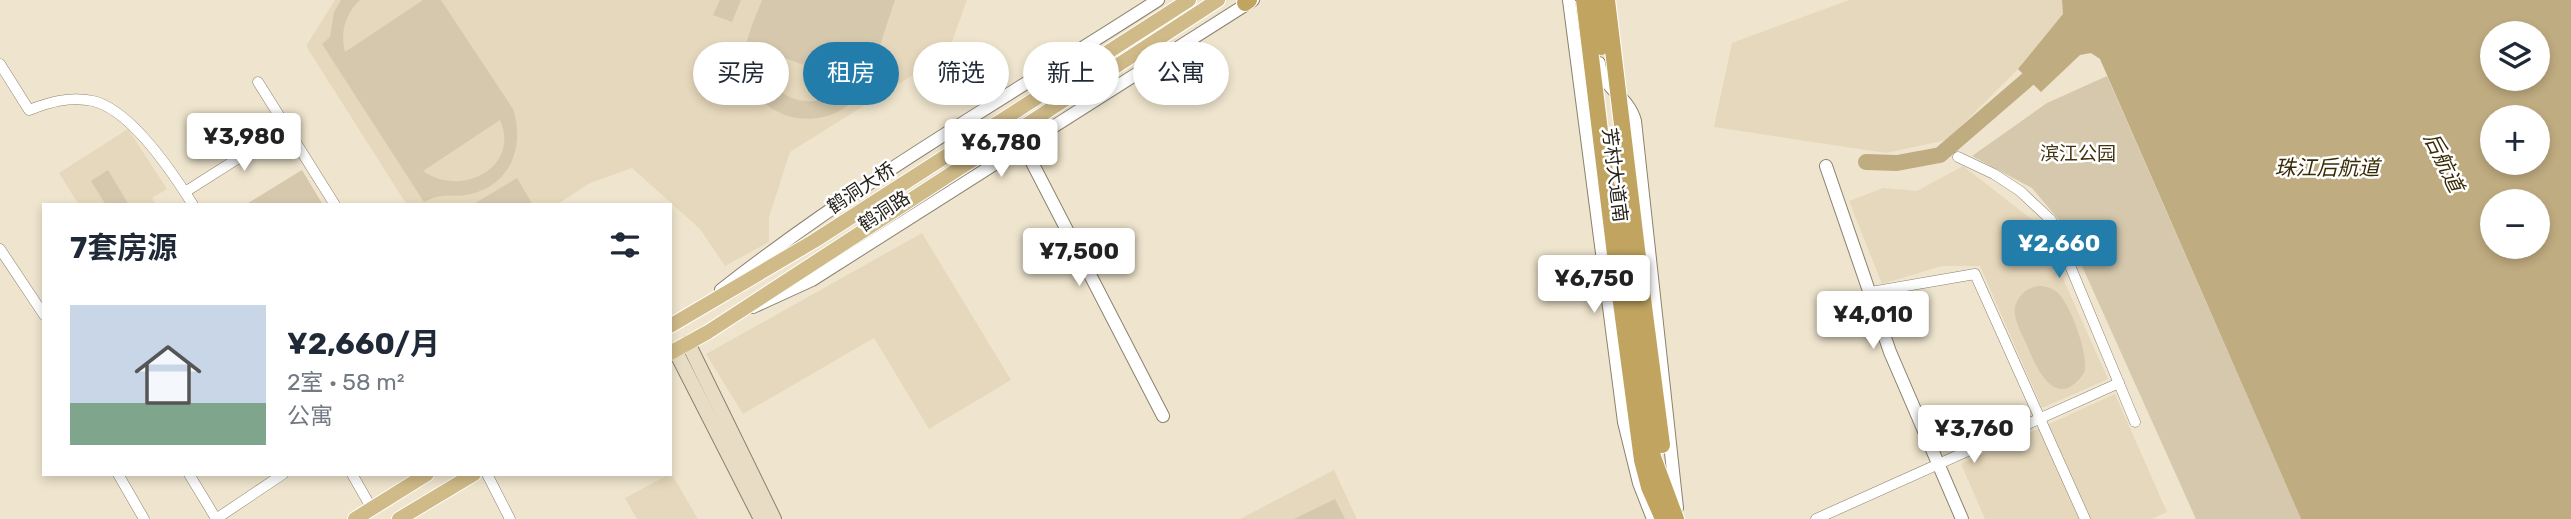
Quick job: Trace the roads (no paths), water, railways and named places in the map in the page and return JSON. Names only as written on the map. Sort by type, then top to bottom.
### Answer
[{"type":"highway","points":[[1571,0],[1598,109]]},
{"type":"highway","name":"芳村大道南","points":[[1584,0],[1598,109],[1631,293],[1640,448],[1649,487],[1663,519]]},
{"type":"highway","name":"芳村大道南","points":[[1597,0],[1653,457],[1677,519]]},
{"type":"highway","points":[[1607,0],[1631,293]]},
{"type":"main road","name":"鹤洞大桥","points":[[693,312],[814,241],[1189,0]]},
{"type":"main road","name":"鹤洞大桥","points":[[735,314],[1220,0]]},
{"type":"main road","name":"鹤洞路","points":[[672,325],[693,312]]},
{"type":"main road","name":"鹤洞路","points":[[678,349],[735,314]]},
{"type":"main road","points":[[678,349],[761,519]]},
{"type":"main road","points":[[678,349],[774,519]]},
{"type":"main road","points":[[355,519],[424,476]]},
{"type":"main road","points":[[399,519],[471,476]]},
{"type":"street","name":"鹤洞路","points":[[693,312],[774,248],[835,207],[1158,0]]},
{"type":"street","points":[[1220,0],[1224,10],[1220,20]]},
{"type":"street","name":"芳村大道南","points":[[1571,0],[1624,422],[1639,483],[1653,519]]},
{"type":"street","name":"芳村大道南","points":[[1597,0],[1593,12],[1601,77],[1609,88],[1629,104],[1636,129],[1677,519]]},
{"type":"street","name":"鹤洞路","points":[[735,314],[789,293],[812,280],[1249,1]]},
{"type":"street","points":[[0,64],[29,110],[56,100],[76,99],[111,109],[149,145],[192,203]]},
{"type":"street","points":[[258,82],[334,203]]},
{"type":"street","points":[[1584,99],[1593,89],[1609,88]]},
{"type":"street","points":[[185,192],[286,128]]},
{"type":"street","points":[[1023,145],[1163,416]]},
{"type":"street","points":[[1958,158],[1994,174],[2020,191],[2050,220],[2135,422]]},
{"type":"street","points":[[1826,166],[1890,352],[1962,519]]},
{"type":"street","points":[[0,249],[42,312]]},
{"type":"street","points":[[1871,292],[1975,274],[2085,519]]},
{"type":"street","points":[[1816,519],[2119,383]]},
{"type":"street","points":[[119,476],[144,519]]},
{"type":"street","points":[[190,476],[216,518],[280,476]]},
{"type":"street","points":[[353,476],[372,509]]},
{"type":"street","points":[[488,476],[510,519]]},
{"type":"water","name":"珠江后航道","points":[[2062,0],[2571,0],[2571,519],[2301,519],[2100,59],[2091,53],[2080,55],[2041,92],[2018,69],[2063,14]]},
{"type":"waterway","points":[[1866,162],[1897,163],[1940,155],[2028,79]]},
{"type":"park label","name":"滨江公园","points":[[2078,153]]},
{"type":"water label","name":"后航道","points":[[2444,162]]}]
